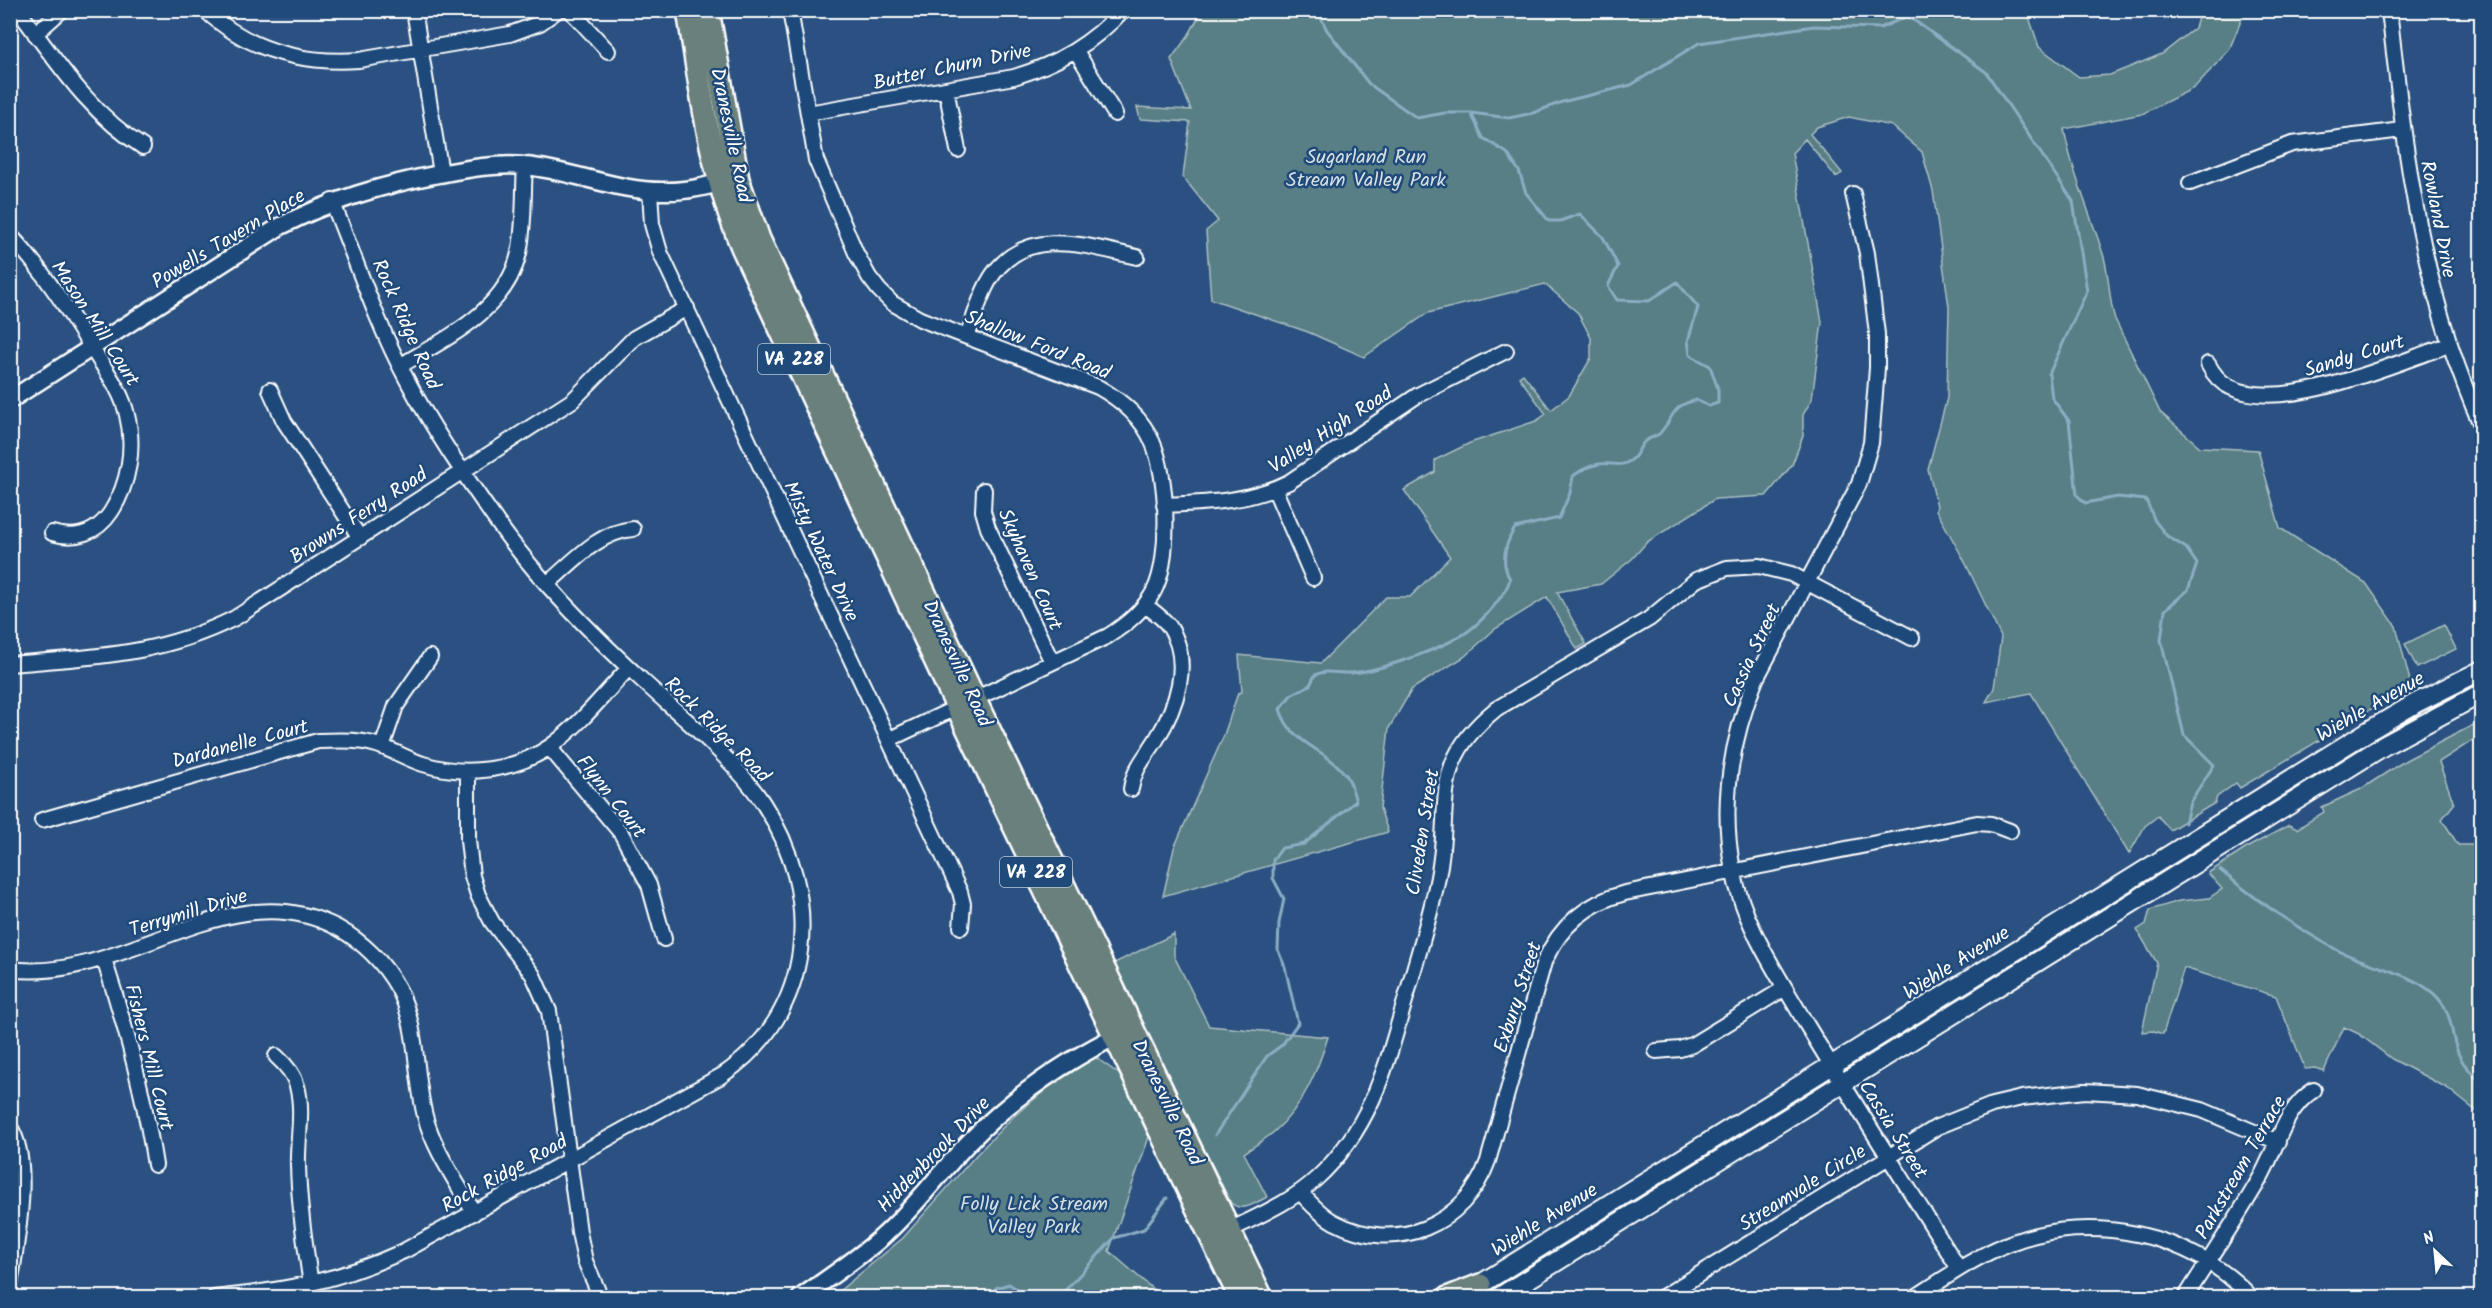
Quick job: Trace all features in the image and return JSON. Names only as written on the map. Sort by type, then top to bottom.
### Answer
[{"type":"main road","name":"Dranesville Road","points":[[688,10],[729,181],[759,239],[966,704],[1124,1033],[1240,1298]]},
{"type":"main road","name":"Dranesville Road","points":[[708,10],[729,181]]},
{"type":"main road","name":"Wiehle Avenue","points":[[1489,1292],[1831,1066],[2416,703],[2481,670]]},
{"type":"main road","name":"Wiehle Avenue","points":[[1458,1298],[1489,1292],[1842,1083],[2410,731],[2481,693]]},
{"type":"main road","name":"Dranesville Road","points":[[1124,1033],[1230,1230],[1262,1298]]},
{"type":"main road","points":[[1447,1298],[1489,1292]]},
{"type":"street","points":[[18,10],[93,106],[110,123],[143,147]]},
{"type":"street","points":[[35,34],[62,10]]},
{"type":"street","points":[[205,10],[234,33],[252,42],[293,57],[336,61],[510,34],[540,23],[558,10]]},
{"type":"street","points":[[414,10],[441,173]]},
{"type":"street","points":[[570,10],[608,51]]},
{"type":"street","name":"Shallow Ford Road","points":[[790,10],[816,160],[869,278],[892,303],[905,312],[1098,387],[1122,402],[1141,423],[1154,446],[1160,465],[1164,505],[1165,558],[1157,583],[1145,605],[1133,618],[1108,636],[890,739]]},
{"type":"street","name":"Butter Churn Drive","points":[[808,112],[1014,77],[1036,71],[1076,51],[1094,38],[1123,10]]},
{"type":"street","name":"Rowland Drive","points":[[2389,10],[2402,130],[2425,259],[2449,345],[2481,427]]},
{"type":"street","points":[[1076,51],[1115,114]]},
{"type":"street","points":[[946,89],[958,150]]},
{"type":"street","points":[[2190,183],[2292,144],[2402,130]]},
{"type":"street","name":"Powells Tavern Place","points":[[10,400],[264,236],[332,201],[387,184],[441,173],[498,166],[525,166],[650,191],[668,192],[729,181]]},
{"type":"street","points":[[400,366],[478,316],[500,293],[510,277],[519,253],[525,166]]},
{"type":"street","name":"Misty Water Drive","points":[[650,191],[652,224],[656,241],[960,891],[963,904],[960,927]]},
{"type":"street","name":"Cassia Street","points":[[1853,194],[1867,253],[1877,334],[1877,368],[1871,443],[1859,484],[1756,679],[1739,727],[1728,784],[1728,823],[1733,871],[1750,924],[1762,949],[1831,1066],[1959,1269]]},
{"type":"street","name":"Rock Ridge Road","points":[[214,1298],[311,1285],[384,1260],[474,1213],[721,1076],[745,1058],[775,1022],[785,1004],[801,952],[801,911],[791,861],[777,828],[763,804],[735,768],[628,668],[547,584],[498,522],[463,471],[400,366],[332,201]]},
{"type":"street","name":"Mason Mill Court","points":[[10,235],[41,272],[112,380],[127,413],[130,431],[130,462],[119,498],[102,524],[73,537],[52,533]]},
{"type":"street","points":[[967,337],[986,287],[994,273],[1019,251],[1040,244],[1063,242],[1137,257]]},
{"type":"street","name":"Browns Ferry Road","points":[[10,664],[136,652],[186,640],[235,618],[573,400],[634,338],[687,308]]},
{"type":"street","name":"Sandy Court","points":[[2208,364],[2213,374],[2231,388],[2255,393],[2285,394],[2323,388],[2449,345]]},
{"type":"street","name":"Valley High Road","points":[[1164,505],[1229,502],[1275,490],[1418,395],[1506,351]]},
{"type":"street","points":[[270,390],[284,421],[360,538]]},
{"type":"street","name":"Skyhaven Court","points":[[984,489],[983,512],[988,528],[1052,662]]},
{"type":"street","points":[[1275,490],[1313,578]]},
{"type":"street","points":[[547,584],[598,541],[621,530],[633,529]]},
{"type":"street","name":"Cliveden Street","points":[[1230,1230],[1300,1192],[1337,1157],[1352,1138],[1375,1097],[1413,971],[1438,877],[1447,779],[1452,762],[1470,732],[1496,709],[1649,619],[1683,589],[1711,573],[1727,568],[1759,566],[1791,574],[1912,638]]},
{"type":"street","points":[[1131,789],[1138,766],[1154,744],[1171,712],[1181,676],[1181,662],[1173,634],[1167,623],[1145,605]]},
{"type":"street","points":[[382,747],[396,706],[430,657]]},
{"type":"street","name":"Dardanelle Court","points":[[42,820],[318,741],[358,741],[382,747],[426,765],[468,771],[513,764],[549,747],[574,725],[628,668]]},
{"type":"street","name":"Flynn Court","points":[[549,747],[601,807],[627,843],[649,885],[664,939]]},
{"type":"street","points":[[468,771],[468,840],[472,876],[484,909],[533,975],[549,1011],[585,1260],[600,1298]]},
{"type":"street","name":"Exbury Street","points":[[1300,1192],[1333,1221],[1360,1233],[1377,1236],[1412,1232],[1431,1226],[1450,1215],[1468,1198],[1484,1173],[1544,962],[1559,934],[1582,912],[1611,896],[1977,823],[1991,824],[2010,831]]},
{"type":"street","name":"Terrymill Drive","points":[[10,969],[39,971],[62,969],[104,959],[223,917],[260,910],[301,914],[328,923],[345,932],[374,955],[387,970],[405,1004],[414,1034],[426,1118],[438,1146],[474,1213]]},
{"type":"street","name":"Fishers Mill Court","points":[[104,959],[126,1028],[143,1093],[154,1165]]},
{"type":"street","points":[[1656,1051],[1680,1049],[1692,1045],[1785,988]]},
{"type":"street","name":"Hiddenbrook Drive","points":[[800,1298],[854,1261],[882,1237],[969,1142],[1006,1107],[1051,1073],[1124,1033]]},
{"type":"street","points":[[276,1056],[285,1065],[297,1086],[300,1126],[299,1205],[311,1285]]},
{"type":"street","name":"Parkstream Terrace","points":[[2185,1298],[2259,1180],[2296,1104],[2314,1090]]},
{"type":"street","name":"Streamvale Circle","points":[[1661,1298],[1937,1127],[1992,1105],[2052,1093],[2085,1091],[2137,1094],[2182,1103],[2277,1142]]},
{"type":"street","points":[[10,1127],[19,1146],[21,1192],[18,1236],[10,1286]]},
{"type":"street","points":[[1914,1298],[1987,1253],[2036,1235],[2093,1229],[2118,1231],[2159,1240],[2185,1250],[2227,1275],[2252,1298]]},
{"type":"green space","name":"Sugarland Run Stream Valley Park","points":[[1202,11],[2027,11],[2039,47],[2079,77],[2110,75],[2162,54],[2195,28],[2200,11],[2245,11],[2229,50],[2194,88],[2142,114],[2064,129],[2067,145],[2105,262],[2115,319],[2160,412],[2200,447],[2258,450],[2280,528],[2366,583],[2396,626],[2411,685],[2240,788],[2236,783],[2217,797],[2215,803],[2170,830],[2158,816],[2145,826],[2129,854],[2031,693],[1986,702],[1994,688],[2001,637],[1964,560],[1936,510],[1928,469],[1947,398],[1949,307],[1933,191],[1922,152],[1892,126],[1849,117],[1817,127],[1810,134],[1842,173],[1836,177],[1805,139],[1792,153],[1822,322],[1812,399],[1803,415],[1803,436],[1792,465],[1766,496],[1715,499],[1647,542],[1632,559],[1601,584],[1557,592],[1586,644],[1577,649],[1547,597],[1495,629],[1464,657],[1412,689],[1389,728],[1380,808],[1388,832],[1163,896],[1174,848],[1224,735],[1238,693],[1242,692],[1239,655],[1321,663],[1386,597],[1410,597],[1450,557],[1404,490],[1435,472],[1435,460],[1470,443],[1536,421],[1546,414],[1519,377],[1523,374],[1551,410],[1569,396],[1591,358],[1591,338],[1578,313],[1545,284],[1428,313],[1364,357],[1308,332],[1211,299],[1206,231],[1218,221],[1183,177],[1190,122],[1140,119],[1137,107],[1191,110],[1171,59],[1188,36]]},
{"type":"green space","points":[[2444,625],[2456,649],[2417,668],[2405,644]]},
{"type":"green space","points":[[2481,721],[2481,735],[2439,762],[2454,804],[2442,819],[2458,845],[2481,845],[2481,1115],[2447,1088],[2392,1059],[2359,1034],[2344,1027],[2324,1071],[2315,1068],[2305,1069],[2276,996],[2184,968],[2163,1034],[2154,1031],[2142,1032],[2157,963],[2137,930],[2146,924],[2150,910],[2179,901],[2209,898],[2222,889],[2208,873],[2250,846],[2289,825],[2297,829],[2324,812],[2322,807],[2361,789],[2406,760]]},
{"type":"green space","points":[[1174,934],[1174,956],[1209,1026],[1328,1037],[1314,1076],[1294,1111],[1275,1131],[1244,1153],[1267,1197],[1249,1206],[1240,1207],[1231,1203],[1184,1108],[1175,1116],[1102,969]]},
{"type":"green space","name":"Folly Lick Stream Valley Park","points":[[1095,1057],[1119,1074],[1149,1137],[1109,1251],[1162,1297],[832,1297],[903,1238],[976,1155],[1013,1117],[1049,1087]]},
{"type":"waterway","points":[[1317,10],[1327,30],[1369,84],[1417,118],[1445,113],[1471,113],[1509,118],[1631,85],[1699,43],[1814,26],[1880,28],[1908,16],[1986,72],[2073,201],[2087,291],[2049,374],[2052,398],[2069,421],[2077,495],[2085,503],[2118,497],[2146,500],[2155,521],[2167,536],[2186,548],[2197,564],[2188,590],[2165,610],[2161,640],[2184,735],[2214,765],[2190,802],[2185,823]]},
{"type":"waterway","points":[[1215,1135],[1267,1056],[1282,1045],[1298,1023],[1285,967],[1278,950],[1279,923],[1284,899],[1273,878],[1273,860],[1282,848],[1304,844],[1356,801],[1346,775],[1328,758],[1299,738],[1285,721],[1280,709],[1291,695],[1310,685],[1315,675],[1324,672],[1351,673],[1396,663],[1447,643],[1471,629],[1494,606],[1508,585],[1510,579],[1505,566],[1505,553],[1515,528],[1559,518],[1570,493],[1573,476],[1595,465],[1622,464],[1630,461],[1644,442],[1660,433],[1682,405],[1696,400],[1709,406],[1718,403],[1718,389],[1710,366],[1690,355],[1688,341],[1698,307],[1677,282],[1649,301],[1617,300],[1608,286],[1618,266],[1603,237],[1580,214],[1560,221],[1549,221],[1526,193],[1519,171],[1507,153],[1483,138],[1471,113]]},
{"type":"waterway","points":[[2220,870],[2276,913],[2321,941],[2348,955],[2412,980],[2433,993],[2446,1009],[2461,1059],[2482,1084]]},
{"type":"waterway","points":[[1058,1298],[1114,1238],[1144,1229],[1167,1198]]},
{"type":"waterway","points":[[987,1298],[996,1288],[1009,1284],[1028,1296],[1038,1298]]}]
